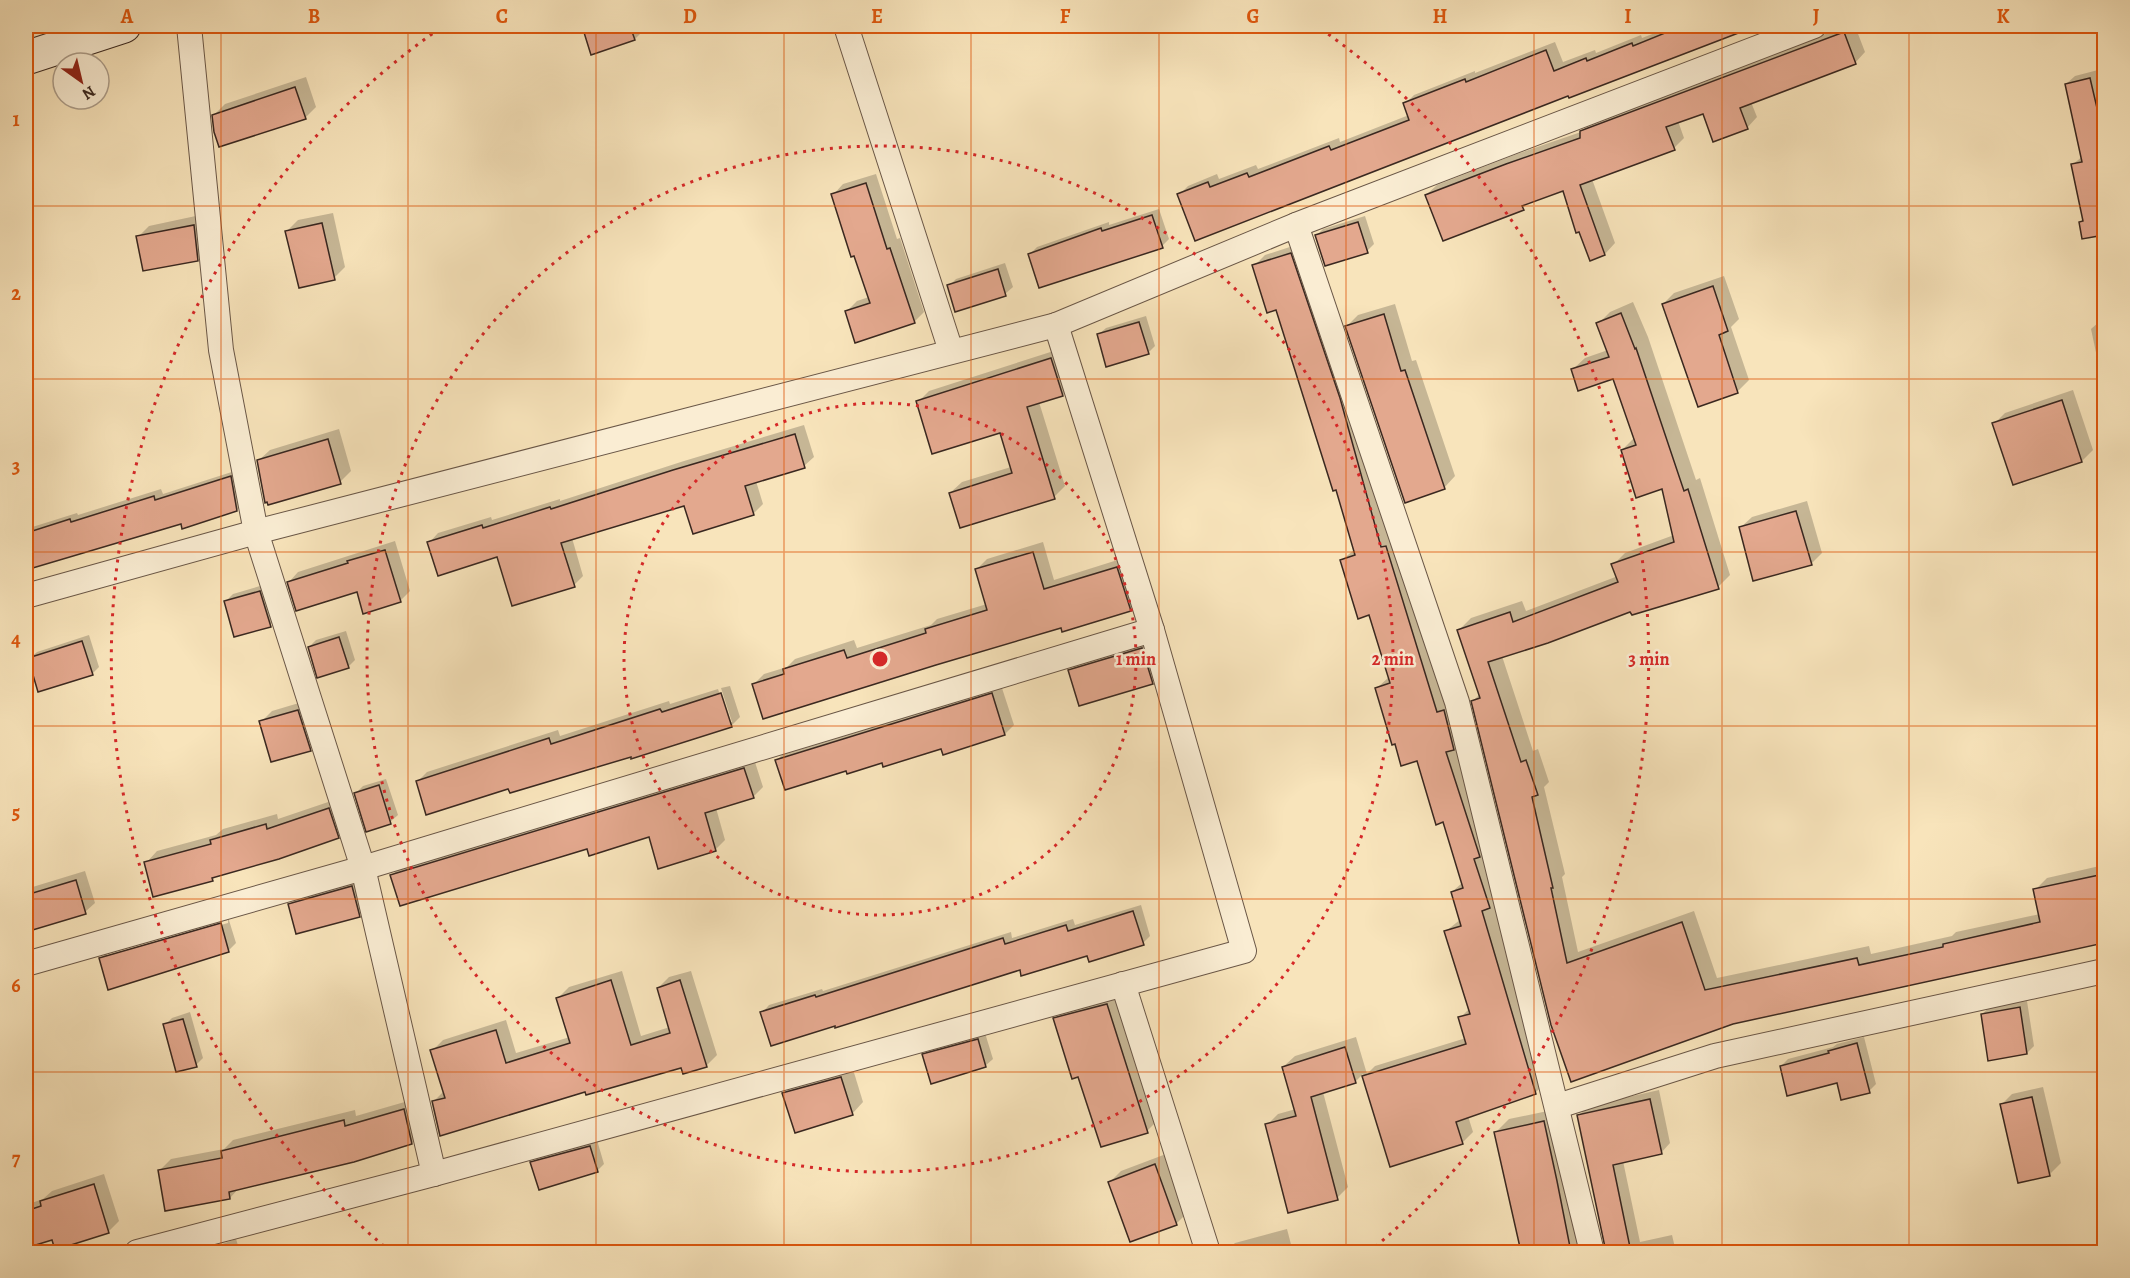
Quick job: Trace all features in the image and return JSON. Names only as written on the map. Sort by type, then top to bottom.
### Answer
[{"type":"main road","points":[[26,58],[124,26]]},
{"type":"street","points":[[189,26],[221,350],[256,532],[363,868],[434,1174]]},
{"type":"street","points":[[846,26],[951,351]]},
{"type":"street","points":[[26,596],[256,532],[1056,324],[1296,225],[1814,26]]},
{"type":"street","points":[[1296,225],[1457,702],[1593,1252]]},
{"type":"street","points":[[137,1252],[434,1174],[1244,951],[1152,630],[1056,324]]},
{"type":"street","points":[[26,964],[363,868],[1152,630]]},
{"type":"street","points":[[1558,1106],[1715,1056],[2104,971]]},
{"type":"street","points":[[1123,984],[1208,1252]]},
{"type":"building","points":[[582,26],[630,26],[635,40],[591,55]]},
{"type":"building","points":[[1673,26],[1754,27],[1569,98],[1568,96],[1195,241],[1177,194],[1208,182],[1210,187],[1247,173],[1249,177],[1329,146],[1331,150],[1409,120],[1403,103],[1465,79],[1466,82],[1546,50],[1554,71],[1632,43],[1633,46],[1675,29]]},
{"type":"building","points":[[1844,32],[1856,64],[1740,108],[1748,129],[1713,142],[1703,114],[1666,127],[1675,150],[1580,185],[1605,255],[1590,261],[1579,232],[1576,233],[1563,191],[1522,206],[1524,210],[1443,241],[1425,195],[1580,138],[1580,131]]},
{"type":"building","points":[[2090,78],[2104,138],[2104,235],[2082,239],[2079,222],[2083,221],[2071,164],[2082,162],[2065,84]]},
{"type":"building","points":[[295,87],[306,119],[219,147],[212,115]]},
{"type":"building","points":[[866,183],[887,249],[890,248],[915,323],[855,343],[845,311],[870,303],[854,256],[851,257],[831,194]]},
{"type":"building","points":[[1152,215],[1163,248],[1039,288],[1028,254],[1101,228],[1102,231]]},
{"type":"building","points":[[1358,222],[1368,253],[1325,266],[1315,235]]},
{"type":"building","points":[[322,223],[335,280],[299,288],[285,231]]},
{"type":"building","points":[[194,225],[198,261],[143,271],[136,236]]},
{"type":"building","points":[[1291,253],[1340,398],[1381,547],[1386,546],[1437,712],[1444,710],[1454,750],[1446,752],[1480,857],[1474,859],[1490,908],[1482,911],[1536,1094],[1456,1122],[1463,1144],[1390,1167],[1362,1076],[1466,1044],[1458,1017],[1470,1014],[1444,931],[1461,926],[1451,892],[1463,888],[1443,822],[1436,825],[1417,761],[1401,766],[1395,744],[1392,745],[1375,688],[1390,683],[1369,615],[1358,619],[1340,560],[1355,555],[1336,490],[1333,491],[1276,310],[1267,313],[1252,265]]},
{"type":"building","points":[[998,269],[1006,296],[955,312],[947,285]]},
{"type":"building","points":[[1713,286],[1728,331],[1719,335],[1738,393],[1698,407],[1662,304]]},
{"type":"building","points":[[1621,313],[1636,348],[1684,491],[1688,489],[1719,589],[1632,615],[1630,612],[1548,643],[1488,662],[1521,762],[1526,760],[1538,795],[1532,797],[1567,963],[1682,922],[1705,990],[1857,958],[1859,965],[1943,947],[1943,944],[2040,922],[2033,889],[2104,874],[2104,943],[1733,1024],[1571,1082],[1551,1025],[1471,701],[1480,698],[1457,630],[1510,612],[1513,622],[1618,582],[1611,564],[1674,542],[1662,489],[1636,498],[1621,450],[1636,445],[1613,379],[1578,391],[1571,369],[1609,357],[1596,323]]},
{"type":"building","points":[[1384,314],[1401,371],[1405,370],[1445,489],[1405,503],[1345,326]]},
{"type":"building","points":[[1139,322],[1149,354],[1106,367],[1097,334]]},
{"type":"building","points":[[1051,358],[1063,396],[1027,407],[1055,499],[960,528],[949,493],[1012,473],[1000,433],[932,454],[916,401]]},
{"type":"building","points":[[2062,400],[2082,462],[2013,485],[1992,423]]},
{"type":"building","points":[[795,434],[805,468],[745,486],[754,515],[693,534],[684,506],[561,543],[575,587],[512,606],[497,557],[438,576],[427,542],[482,525],[483,528],[550,507],[551,509]]},
{"type":"building","points":[[328,439],[341,484],[268,505],[267,502],[265,503],[257,460]]},
{"type":"building","points":[[231,476],[237,511],[182,529],[181,524],[26,570],[26,533],[70,519],[71,522],[154,496],[155,500]]},
{"type":"building","points":[[1796,511],[1812,565],[1753,581],[1739,527]]},
{"type":"building","points":[[385,550],[401,602],[363,614],[357,592],[296,611],[287,582]]},
{"type":"building","points":[[1033,552],[1044,589],[1117,567],[1131,611],[1062,632],[1061,628],[763,719],[752,684],[784,674],[783,669],[844,650],[847,658],[926,633],[925,629],[987,610],[975,569]]},
{"type":"building","points":[[260,591],[271,627],[234,637],[224,601]]},
{"type":"building","points":[[339,637],[349,668],[317,678],[308,647]]},
{"type":"building","points":[[82,641],[93,675],[38,692],[28,658]]},
{"type":"building","points":[[1142,648],[1153,684],[1079,706],[1068,670]]},
{"type":"building","points":[[721,693],[732,727],[631,759],[631,757],[510,793],[508,789],[426,815],[416,781],[549,738],[551,744],[660,709],[662,712]]},
{"type":"building","points":[[992,693],[1005,735],[943,755],[941,749],[883,767],[882,763],[847,774],[846,771],[785,790],[775,760]]},
{"type":"building","points":[[298,710],[311,751],[271,762],[259,721]]},
{"type":"building","points":[[744,768],[754,798],[705,813],[716,851],[658,869],[649,837],[589,856],[587,849],[400,906],[390,875]]},
{"type":"building","points":[[379,785],[391,824],[366,832],[354,793]]},
{"type":"building","points":[[329,808],[339,838],[279,859],[212,878],[213,881],[153,897],[144,862],[211,844],[210,840],[266,824],[267,829]]},
{"type":"building","points":[[76,880],[86,914],[26,932],[26,895]]},
{"type":"building","points":[[352,886],[360,917],[296,934],[288,904]]},
{"type":"building","points":[[1133,911],[1144,945],[1089,962],[1087,956],[1021,976],[1020,970],[771,1046],[760,1012],[815,995],[816,997],[1003,938],[1005,944],[1066,925],[1068,931]]},
{"type":"building","points":[[221,923],[229,952],[108,990],[99,958]]},
{"type":"building","points":[[611,980],[631,1045],[670,1033],[657,988],[680,980],[707,1067],[683,1074],[681,1068],[586,1095],[585,1092],[440,1136],[432,1101],[445,1098],[430,1050],[496,1030],[506,1063],[570,1043],[556,998]]},
{"type":"building","points":[[1107,1004],[1148,1133],[1101,1147],[1078,1077],[1072,1079],[1053,1018]]},
{"type":"building","points":[[2020,1007],[2027,1054],[1988,1061],[1981,1014]]},
{"type":"building","points":[[183,1019],[197,1067],[176,1072],[163,1024]]},
{"type":"building","points":[[978,1039],[986,1067],[931,1084],[922,1054]]},
{"type":"building","points":[[1857,1043],[1870,1093],[1841,1100],[1837,1083],[1787,1096],[1780,1066]]},
{"type":"building","points":[[1345,1047],[1356,1083],[1311,1097],[1338,1200],[1288,1213],[1265,1124],[1296,1116],[1282,1067]]},
{"type":"building","points":[[841,1077],[853,1115],[795,1133],[782,1093]]},
{"type":"building","points":[[2032,1097],[2050,1176],[2018,1183],[2000,1104]]},
{"type":"building","points":[[1650,1099],[1662,1154],[1613,1165],[1631,1252],[1606,1252],[1577,1115]]},
{"type":"building","points":[[404,1109],[412,1144],[354,1162],[229,1192],[230,1199],[165,1211],[158,1170],[222,1158],[221,1151],[344,1120],[345,1126]]},
{"type":"building","points":[[1544,1121],[1571,1252],[1521,1252],[1494,1132]]},
{"type":"building","points":[[590,1146],[598,1172],[539,1190],[530,1162]]},
{"type":"building","points":[[1155,1164],[1177,1225],[1130,1242],[1108,1182]]},
{"type":"building","points":[[94,1184],[109,1233],[55,1250],[52,1240],[26,1248],[26,1211],[41,1206],[40,1201]]}]
